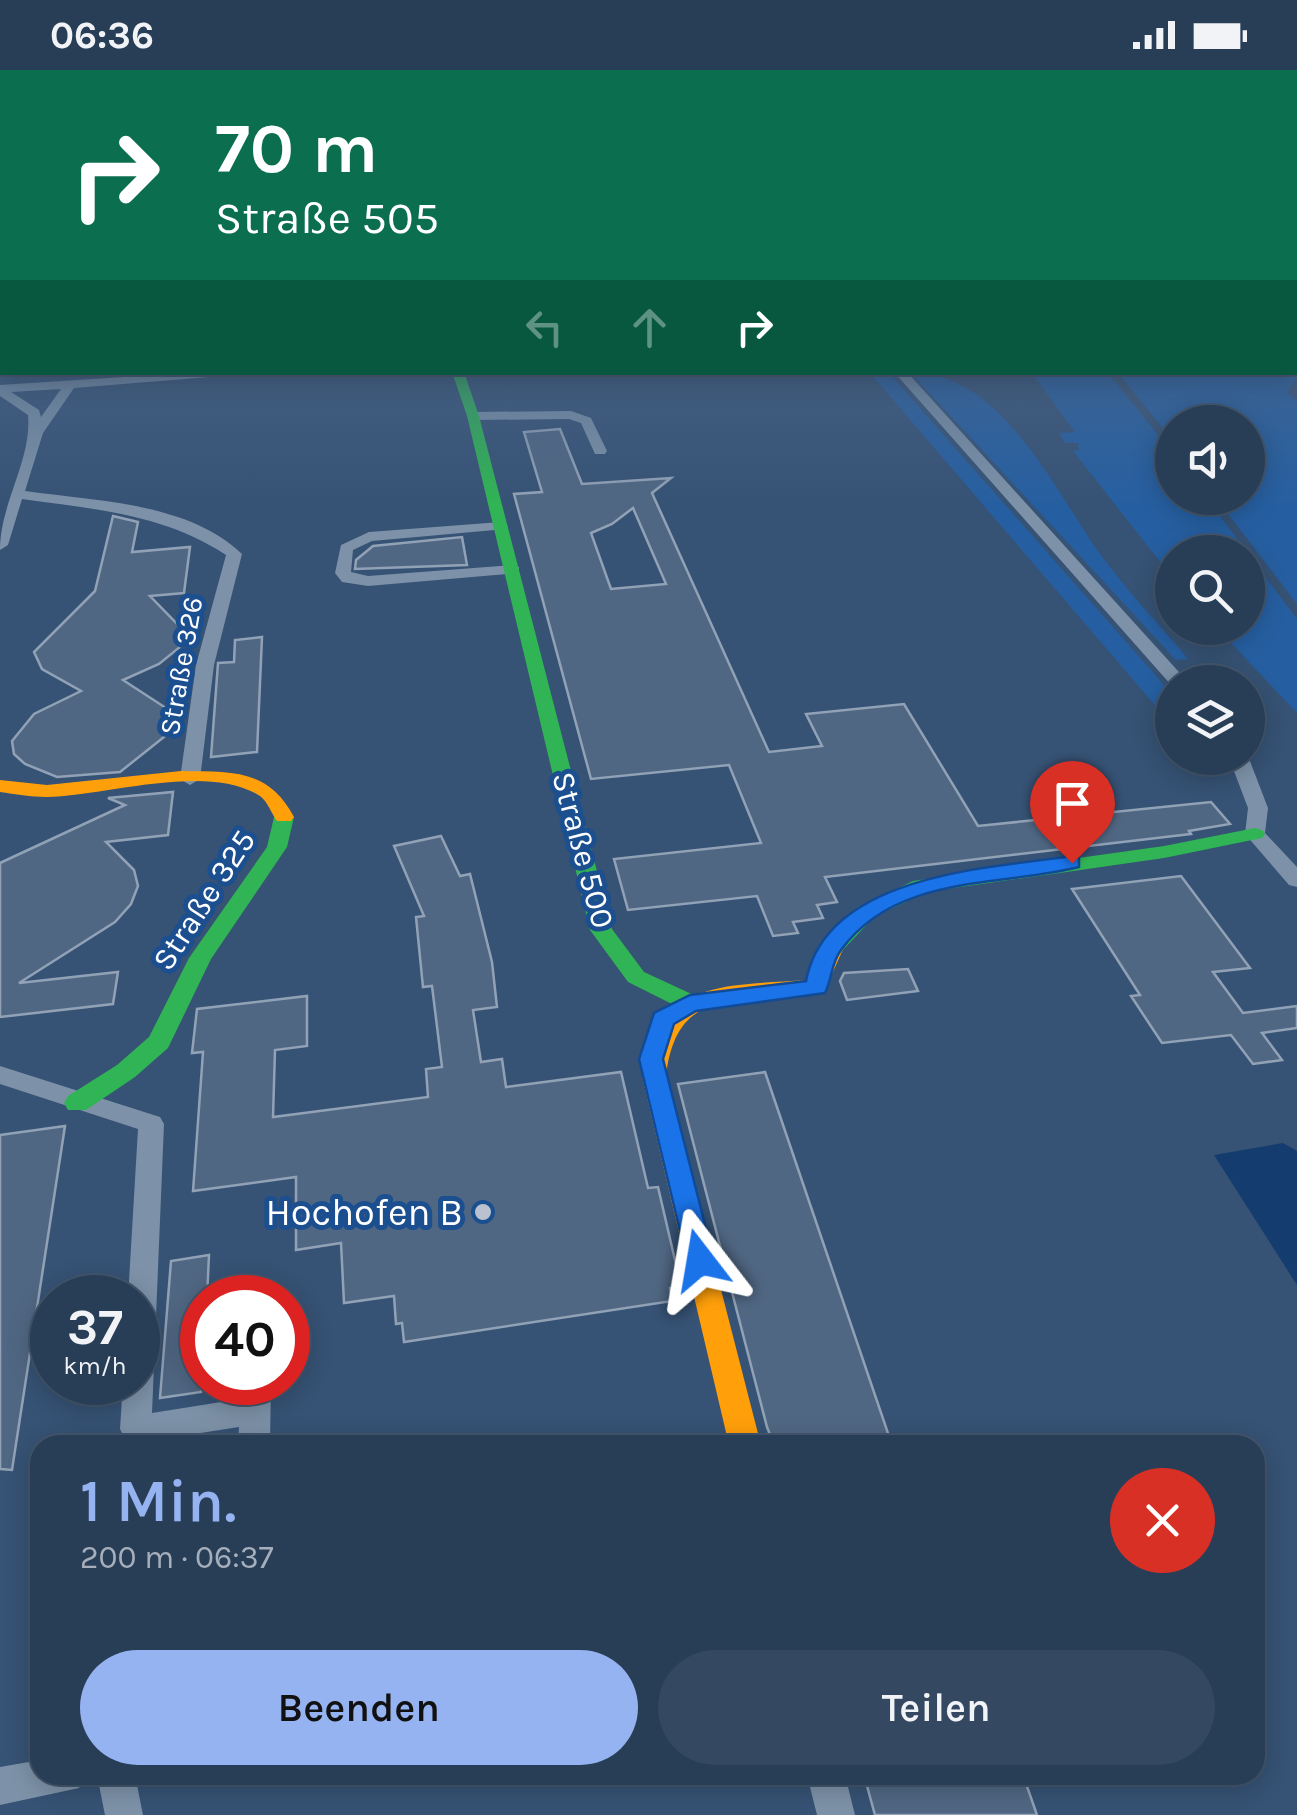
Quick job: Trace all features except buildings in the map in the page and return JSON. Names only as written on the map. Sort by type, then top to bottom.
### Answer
[{"type":"street","points":[[0,389],[218,375]]},
{"type":"street","name":"Straße 500","points":[[459,375],[513,570],[601,930],[622,969],[657,993],[690,1003]]},
{"type":"street","points":[[903,375],[1164,665]]},
{"type":"street","points":[[0,544],[11,499],[36,433],[70,384]]},
{"type":"street","points":[[0,389],[34,413],[36,433]]},
{"type":"street","points":[[473,416],[571,415],[586,421],[600,451]]},
{"type":"street","name":"Straße 326","points":[[11,499],[162,516],[194,526],[234,554],[206,665],[190,778]]},
{"type":"street","points":[[501,526],[369,537],[346,548],[342,573],[348,579],[368,581],[513,570]]},
{"type":"street","name":"Straße 325","points":[[0,786],[44,791],[225,775],[253,778],[273,787],[285,806],[282,840],[258,882],[190,971],[164,1034],[128,1070],[78,1103]]},
{"type":"street","points":[[1245,775],[1258,808],[1255,834],[1297,880]]},
{"type":"street","points":[[743,1435],[651,1059],[663,1019],[690,1003],[816,988],[820,966],[834,943],[890,897],[906,892],[967,877],[1204,847],[1255,834]]},
{"type":"street","points":[[0,1074],[78,1103],[151,1124],[136,1429],[223,1405]]},
{"type":"street","points":[[254,1435],[256,1405]]},
{"type":"street","points":[[0,1786],[30,1781]]},
{"type":"street","points":[[118,1785],[124,1815]]},
{"type":"street","points":[[828,1785],[836,1815]]},
{"type":"shaded area","points":[[872,375],[891,375],[1155,675],[1155,705]]},
{"type":"shaded area","points":[[913,375],[943,378],[972,392],[998,412],[1043,467],[1130,592],[1155,621],[1155,637]]},
{"type":"shaded area","points":[[1033,375],[1110,375],[1155,431],[1155,515],[1219,515],[1234,535],[1155,535],[1155,555],[1073,451],[1079,450],[1078,443],[1065,443],[1059,433],[1075,432]]},
{"type":"shaded area","points":[[1120,375],[1297,375],[1287,393],[1297,401],[1297,604],[1265,562],[1265,535],[1244,535],[1229,515],[1265,515],[1265,405],[1155,405],[1155,418]]},
{"type":"shaded area","points":[[1265,577],[1297,619],[1297,713],[1265,679],[1265,665],[1252,665],[1233,645],[1265,645]]},
{"type":"shaded area","points":[[1162,645],[1176,645],[1188,659],[1176,660]]},
{"type":"shaded area","points":[[1283,1143],[1297,1151],[1297,1285],[1214,1155]]},
{"type":"traffic: fast","points":[[459,375],[473,416],[601,930],[636,977],[690,1003]]},
{"type":"traffic: fast","points":[[77,1103],[126,1071],[159,1042],[200,958],[277,847],[284,817]]},
{"type":"traffic: fast","points":[[833,947],[866,912],[921,886],[1164,852],[1255,834]]},
{"type":"traffic: slow","points":[[0,786],[47,791],[142,780],[218,777],[249,783],[273,795],[284,817]]},
{"type":"traffic: slow","points":[[743,1435],[654,1076],[658,1046],[669,1024],[686,1009],[708,999],[816,987],[833,947]]},
{"type":"place","name":"Hochofen B","points":[[483,1212]]},
{"type":"route","points":[[700,1260],[651,1059],[663,1019],[690,1003],[816,988],[820,966],[834,943],[857,920],[890,897],[938,882],[1072,863]]}]
